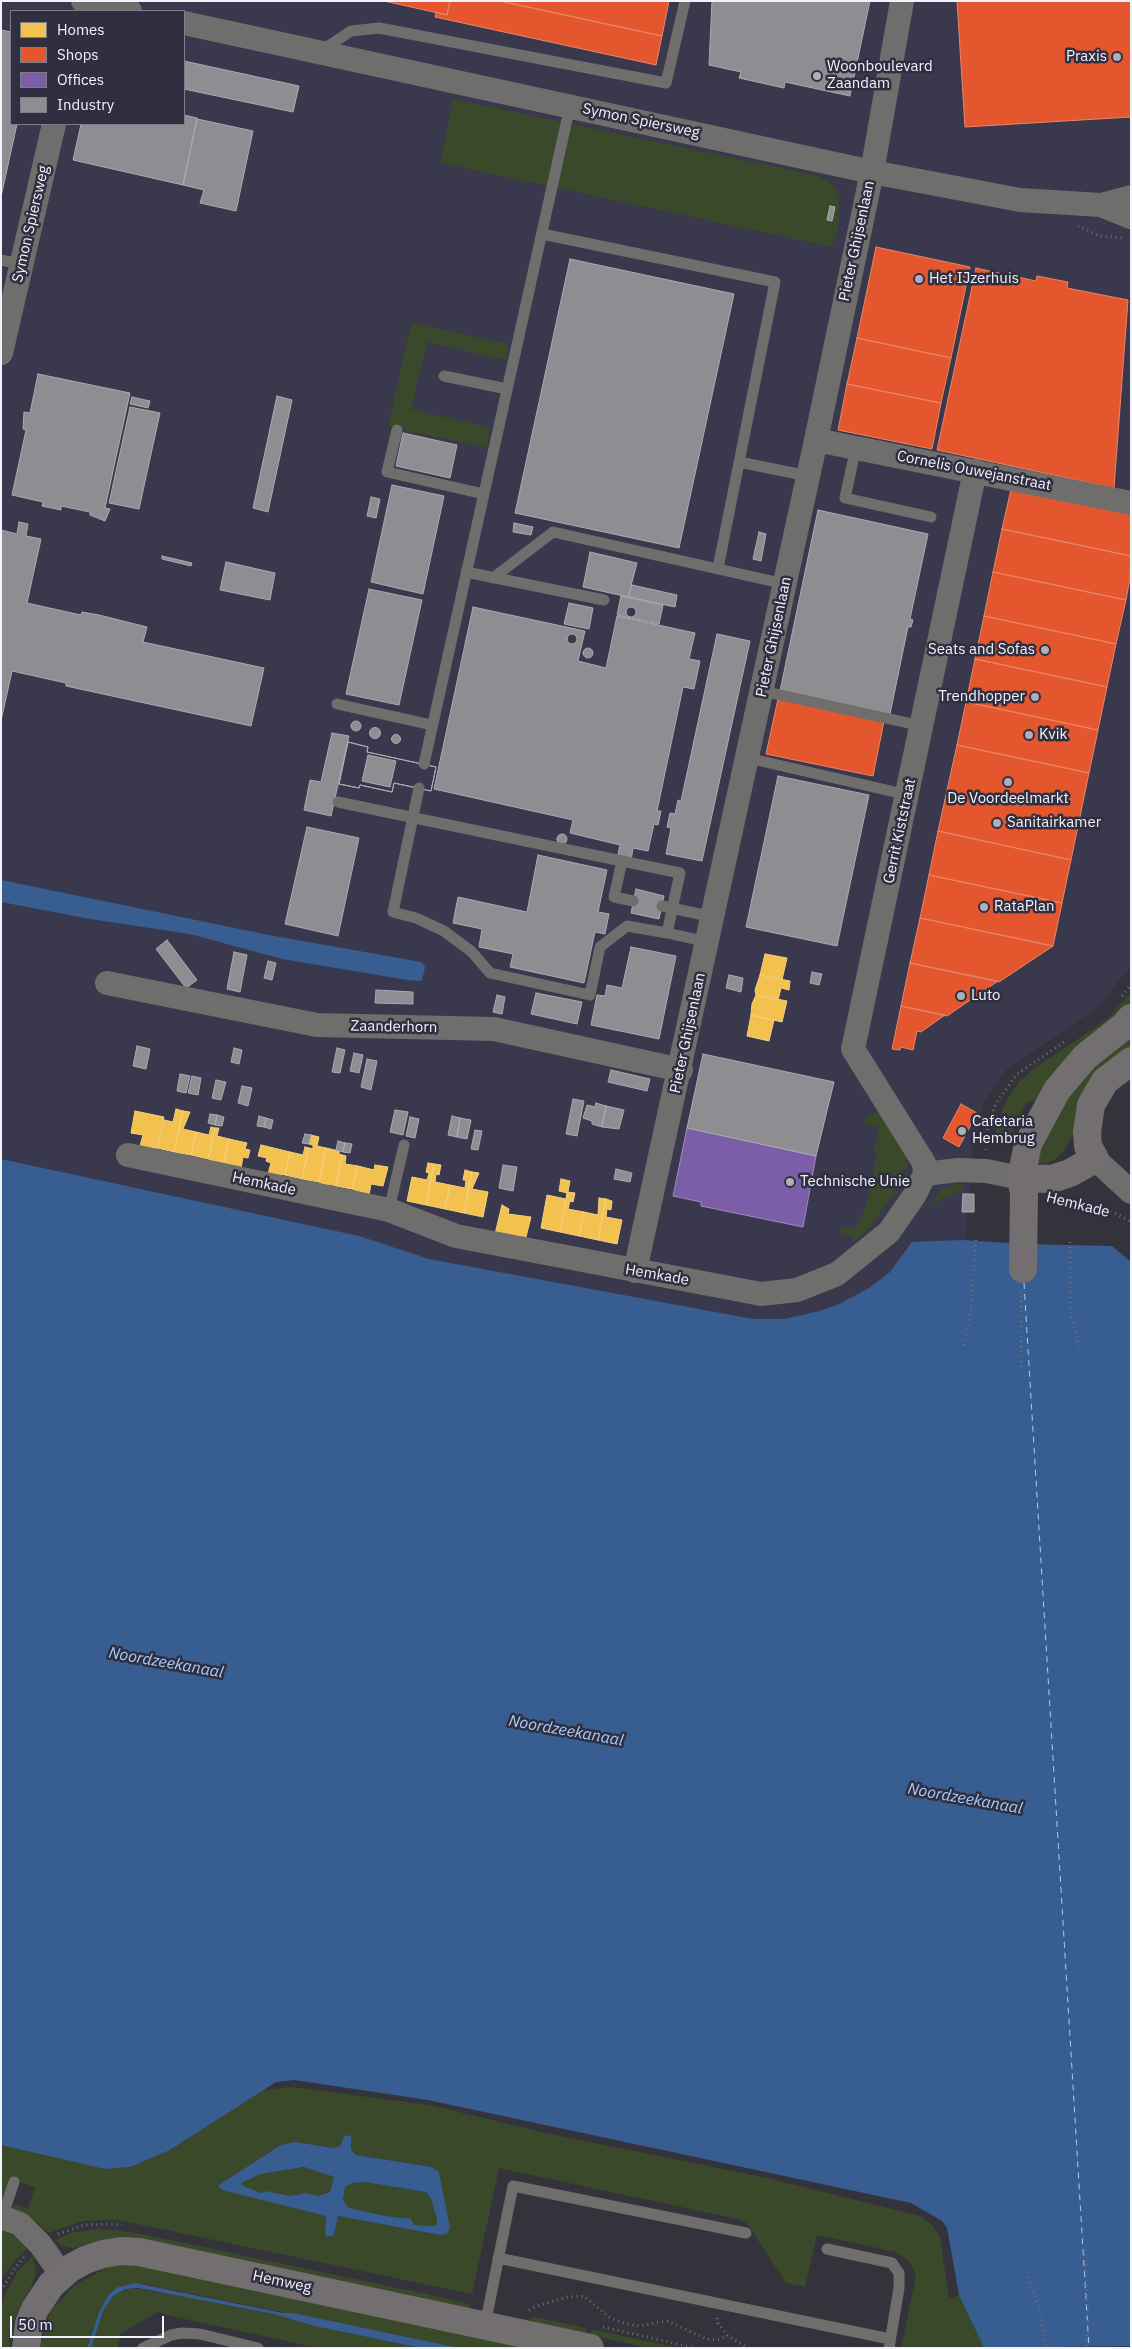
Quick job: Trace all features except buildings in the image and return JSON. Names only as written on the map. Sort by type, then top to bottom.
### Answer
[{"type":"street","points":[[82,1],[125,10]]},
{"type":"street","name":"Pieter Ghijsenlaan","points":[[635,1271],[681,1070],[816,440],[872,172],[902,1]]},
{"type":"street","name":"Symon Spiersweg","points":[[185,23],[872,172],[1020,200],[1101,205],[1131,198]]},
{"type":"street","name":"Symon Spiersweg","points":[[1,353],[11,262],[54,125]]},
{"type":"street","name":"Symon Spiersweg","points":[[1101,205],[1131,217]]},
{"type":"street","name":"Cornelis Ouwejanstraat","points":[[816,440],[975,470],[1131,503]]},
{"type":"street","name":"Gerrit Kiststraat","points":[[925,1174],[924,1162],[853,1049],[975,470]]},
{"type":"street","name":"Zaanderhorn","points":[[107,983],[318,1025],[494,1029],[681,1070]]},
{"type":"street","points":[[1022,1277],[1024,1193],[1021,1178],[1028,1144],[1056,1090],[1085,1057],[1124,1026],[1131,1018]]},
{"type":"street","points":[[1095,1159],[1088,1146],[1087,1132],[1091,1105],[1105,1081],[1131,1062]]},
{"type":"street","name":"Hemkade","points":[[128,1155],[389,1210],[456,1236],[761,1294],[797,1290],[837,1274],[889,1232],[914,1196],[925,1174],[958,1170],[986,1171],[1021,1178],[1052,1179],[1070,1174],[1095,1159],[1130,1189]]},
{"type":"street","points":[[2,2218],[20,2224],[40,2244],[62,2275]]},
{"type":"street","name":"Hemweg","points":[[26,2348],[28,2330],[35,2309],[42,2296],[62,2275],[77,2264],[94,2256],[130,2251],[570,2342]]},
{"type":"lane","points":[[320,52],[351,31],[380,28],[666,83],[684,1]]},
{"type":"lane","points":[[424,764],[570,106]]},
{"type":"lane","points":[[542,234],[775,282],[718,568]]},
{"type":"lane","points":[[444,376],[507,389]]},
{"type":"lane","points":[[397,430],[387,472],[484,494]]},
{"type":"lane","points":[[856,447],[845,498],[931,517]]},
{"type":"lane","points":[[739,462],[808,476]]},
{"type":"lane","points":[[493,578],[553,532],[785,584]]},
{"type":"lane","points":[[466,572],[604,600]]},
{"type":"lane","points":[[762,691],[922,726]]},
{"type":"lane","points":[[337,704],[432,725]]},
{"type":"lane","points":[[748,758],[908,794]]},
{"type":"lane","points":[[419,788],[393,912],[416,918],[444,931],[472,952],[490,973],[590,995],[600,948],[627,926],[708,942]]},
{"type":"lane","points":[[338,802],[680,873],[667,908],[668,934]]},
{"type":"lane","points":[[622,861],[614,897],[634,901]]},
{"type":"lane","points":[[667,908],[713,917]]},
{"type":"lane","points":[[389,1210],[404,1145]]},
{"type":"lane","points":[[2,2218],[14,2182]]},
{"type":"lane","points":[[485,2325],[513,2186],[746,2233]]},
{"type":"lane","points":[[498,2258],[714,2302],[890,2343],[899,2288],[899,2273],[892,2264],[826,2249]]},
{"type":"lane","points":[[143,2348],[171,2335],[191,2333],[258,2348]]},
{"type":"path","name":"Hemkade","points":[[1065,1199],[1115,1213],[1131,1222]]},
{"type":"path","points":[[964,1345],[971,1310],[976,1236]]},
{"type":"path","points":[[1070,1242],[1070,1310],[1079,1347]]},
{"type":"path","points":[[1021,1370],[1022,1277]]},
{"type":"path","points":[[1125,1312],[1131,1309]]},
{"type":"path","points":[[1,2291],[12,2271],[24,2257],[40,2244]]},
{"type":"path","points":[[1085,2250],[1088,2323],[1086,2348]]},
{"type":"path","points":[[1028,2277],[1039,2308],[1046,2347]]},
{"type":"path","points":[[537,2312],[528,2311],[536,2306],[567,2297],[584,2296],[609,2317],[622,2323],[639,2326],[667,2321],[707,2338],[717,2340],[728,2336]]},
{"type":"path","points":[[714,2302],[718,2323],[728,2336],[748,2348]]},
{"type":"path","points":[[570,2342],[695,2348]]},
{"type":"shaded area","points":[[1,1],[1131,1],[1131,966],[1098,1007],[1007,1069],[984,1103],[973,1147],[961,1292],[869,1390],[1,1200]]},
{"type":"green space","points":[[453,99],[818,176],[835,186],[840,197],[838,228],[832,247],[441,163]]},
{"type":"green space","points":[[411,323],[508,344],[506,360],[427,342],[411,409],[490,428],[487,448],[388,426]]},
{"type":"green space","points":[[1131,993],[1129,1006],[1065,1061],[1034,1101],[1027,1102],[1005,1144],[996,1144],[996,1131],[1000,1117],[1006,1101],[1018,1083],[1032,1070],[1105,1021]]},
{"type":"green space","points":[[1131,1035],[1131,1050],[1063,1152],[1054,1160],[1045,1164],[1036,1163],[1052,1116],[1104,1055]]},
{"type":"green space","points":[[879,1112],[905,1154],[908,1167],[902,1171],[901,1181],[895,1192],[871,1226],[855,1241],[850,1236],[840,1232],[842,1227],[856,1228],[867,1204],[877,1152],[874,1151],[879,1127],[864,1123],[866,1117]]},
{"type":"green space","points":[[957,1184],[964,1185],[964,1189],[930,1205],[942,1189]]},
{"type":"green space","points":[[292,2087],[430,2105],[541,2132],[767,2178],[920,2216],[933,2226],[940,2237],[949,2299],[959,2295],[984,2348],[901,2348],[916,2276],[910,2262],[896,2252],[817,2235],[805,2287],[786,2283],[748,2225],[742,2220],[499,2168],[472,2294],[118,2220],[83,2221],[48,2233],[33,2219],[11,2209],[14,2204],[28,2209],[35,2187],[10,2179],[1,2204],[1,2145],[51,2155],[170,2150],[262,2090]],"holes":[[[346,2135],[351,2136],[351,2149],[356,2155],[432,2167],[439,2172],[440,2235],[338,2216],[334,2235],[327,2237],[325,2234],[326,2216],[220,2189],[295,2142],[334,2148],[340,2146]]]},
{"type":"green space","points":[[305,2167],[334,2177],[330,2192],[318,2196],[307,2193],[290,2196],[266,2191],[261,2193],[241,2186],[241,2183],[261,2174]]},
{"type":"green space","points":[[364,2182],[426,2192],[431,2199],[437,2224],[433,2226],[414,2225],[410,2219],[349,2208],[343,2200],[345,2187],[352,2183]]},
{"type":"green space","points":[[1,2229],[20,2239],[28,2247],[15,2260],[1,2280]]},
{"type":"green space","points":[[96,2229],[116,2230],[151,2236],[426,2294],[469,2304],[470,2307],[467,2310],[127,2237],[113,2238],[73,2248],[63,2246],[55,2240],[72,2233]]},
{"type":"green space","points":[[33,2256],[36,2272],[33,2283],[14,2319],[9,2335],[9,2348],[1,2348],[1,2306],[4,2296],[18,2271]]},
{"type":"green space","points":[[131,2262],[517,2344],[516,2348],[459,2348],[144,2284],[121,2286],[109,2294],[100,2310],[87,2348],[40,2348],[46,2323],[52,2309],[75,2285],[106,2268]]},
{"type":"green space","points":[[130,2288],[189,2297],[274,2314],[314,2326],[421,2348],[318,2348],[162,2314],[160,2311],[119,2334],[117,2348],[91,2348],[103,2311],[109,2301],[116,2293]]},
{"type":"green space","points":[[535,2317],[582,2327],[586,2329],[585,2334],[530,2323],[531,2318]]},
{"type":"green space","points":[[592,2330],[678,2348],[649,2348],[590,2335]]},
{"type":"water","points":[[1,880],[269,935],[421,962],[425,966],[424,973],[421,981],[407,980],[282,959],[190,934],[90,919],[1,902]]},
{"type":"water","name":"Noordzeekanaal","points":[[1,1159],[359,1236],[429,1259],[753,1319],[785,1319],[837,1305],[869,1288],[890,1272],[912,1242],[962,1240],[1022,1244],[1112,1246],[1130,1261],[1131,2346],[984,2348],[959,2295],[947,2228],[942,2221],[911,2203],[428,2100],[294,2080],[276,2082],[170,2150],[130,2167],[105,2169],[1,2145]]},
{"type":"water","points":[[345,2135],[351,2136],[351,2149],[356,2155],[432,2167],[439,2172],[450,2228],[447,2234],[440,2235],[338,2216],[334,2235],[327,2237],[325,2234],[326,2216],[222,2190],[219,2187],[219,2185],[281,2145],[295,2142],[334,2148],[340,2146]],"holes":[[[304,2167],[334,2177],[330,2192],[318,2196],[307,2193],[290,2196],[266,2191],[261,2193],[241,2185],[241,2183],[261,2174]],[[364,2182],[426,2192],[431,2199],[437,2224],[433,2226],[414,2225],[411,2219],[349,2208],[343,2200],[345,2187],[352,2183]]]},
{"type":"water","points":[[135,2283],[283,2313],[293,2313],[459,2348],[421,2348],[314,2326],[274,2314],[138,2288],[125,2289],[113,2296],[103,2311],[91,2348],[87,2348],[100,2310],[109,2294],[118,2287]]},
{"type":"ferry route","points":[[1024,1283],[1089,2348]]},
{"type":"place","name":"Praxis","points":[[1117,57]]},
{"type":"place","name":"Woonboulevard Zaandam","points":[[817,76]]},
{"type":"place","name":"Het IJzerhuis","points":[[919,279]]},
{"type":"place","name":"Seats and Sofas","points":[[1045,650]]},
{"type":"place","name":"Trendhopper","points":[[1035,697]]},
{"type":"place","name":"Kvik","points":[[1029,735]]},
{"type":"place","name":"De Voordeelmarkt","points":[[1008,782]]},
{"type":"place","name":"Sanitairkamer","points":[[997,823]]},
{"type":"place","name":"RataPlan","points":[[984,907]]},
{"type":"place","name":"Luto","points":[[961,996]]},
{"type":"place","name":"Cafetaria Hembrug","points":[[962,1131]]},
{"type":"place","name":"Technische Unie","points":[[790,1182]]}]
